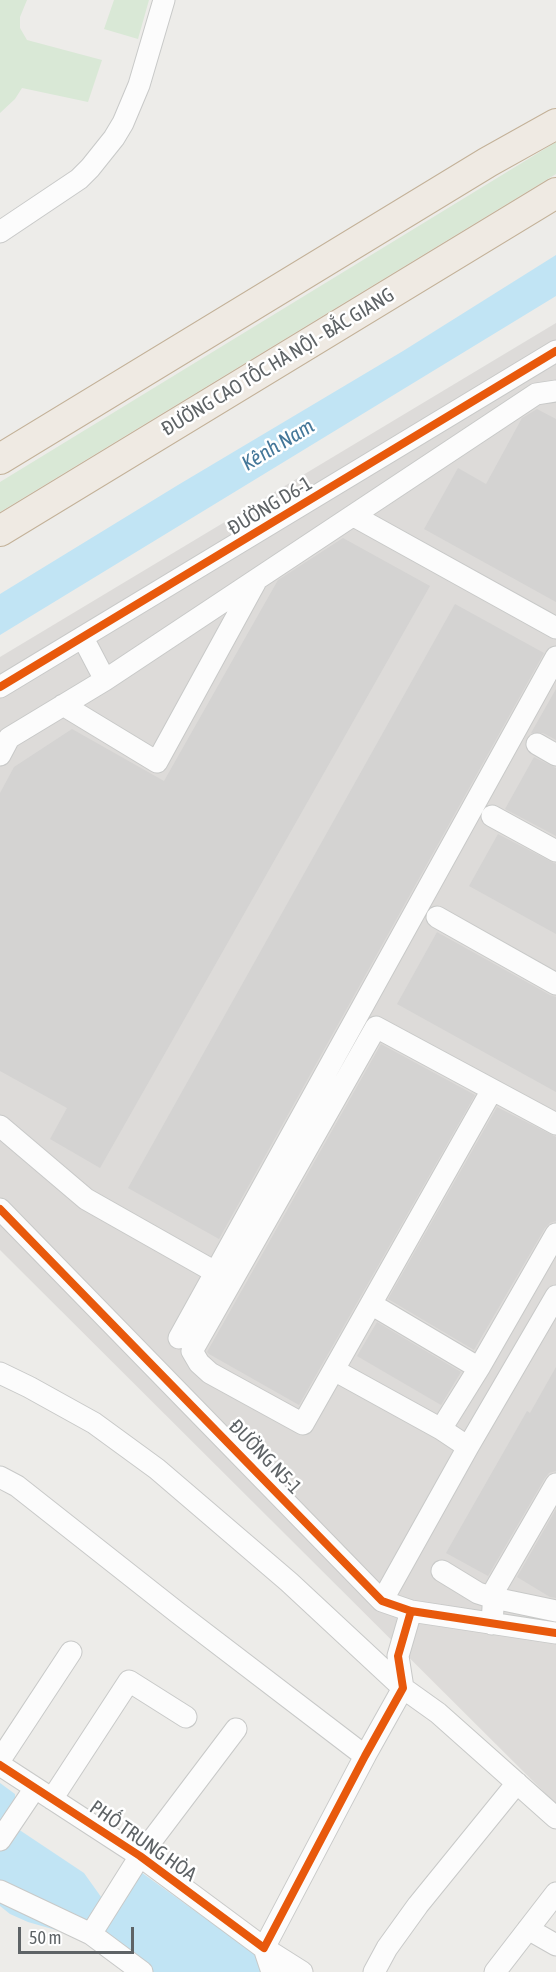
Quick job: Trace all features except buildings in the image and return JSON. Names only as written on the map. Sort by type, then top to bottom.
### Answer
[{"type":"highway","points":[[0,459],[468,174],[556,123]]},
{"type":"highway","name":"ĐƯỜNG CAO TỐC HÀ NỘI - BẮC GIANG","points":[[0,531],[556,193]]},
{"type":"street","points":[[0,232],[79,179],[114,138],[139,85],[164,0]]},
{"type":"street","name":"ĐƯỜNG D6-1","points":[[0,687],[556,351]]},
{"type":"street","points":[[0,755],[9,738],[105,680],[536,394],[556,391]]},
{"type":"street","points":[[354,516],[556,628]]},
{"type":"street","points":[[63,705],[157,762],[257,580]]},
{"type":"street","points":[[83,638],[105,680]]},
{"type":"street","points":[[179,1338],[556,657]]},
{"type":"street","points":[[537,744],[556,755]]},
{"type":"street","points":[[492,816],[556,851]]},
{"type":"street","points":[[437,917],[556,984]]},
{"type":"street","points":[[492,1090],[303,1425],[210,1373],[199,1363],[192,1351],[376,1027],[556,1124]]},
{"type":"street","points":[[0,1126],[86,1199],[215,1272]]},
{"type":"street","name":"ĐƯỜNG N5-1","points":[[0,1209],[382,1601],[411,1611],[556,1633]]},
{"type":"street","points":[[441,1429],[556,1234]]},
{"type":"street","points":[[382,1601],[556,1296]]},
{"type":"street","points":[[371,1304],[479,1368]]},
{"type":"street","points":[[334,1370],[441,1429],[468,1447]]},
{"type":"street","points":[[0,1373],[94,1424],[157,1469],[289,1582],[403,1688],[438,1713],[556,1818]]},
{"type":"street","points":[[0,1477],[17,1486],[365,1756]]},
{"type":"street","points":[[492,1624],[494,1591],[556,1484]]},
{"type":"street","points":[[441,1571],[478,1593],[556,1611]]},
{"type":"street","points":[[272,1972],[264,1948],[403,1688],[398,1656],[411,1611]]},
{"type":"street","points":[[0,1760],[71,1652]]},
{"type":"street","points":[[0,1840],[43,1793],[129,1681],[186,1717]]},
{"type":"street","points":[[95,1928],[140,1856],[236,1729]]},
{"type":"street","name":"PHỐ TRUNG HÒA","points":[[0,1766],[140,1856],[264,1948],[302,1972]]},
{"type":"street","points":[[374,1972],[387,1948],[418,1905],[517,1783]]},
{"type":"street","points":[[0,1891],[95,1928],[142,1972]]},
{"type":"street","points":[[495,1972],[556,1893]]},
{"type":"street","points":[[528,1929],[556,1945]]},
{"type":"shaded area","points":[[556,323],[556,1804],[0,1250],[0,657]]},
{"type":"green space","points":[[0,0],[27,0],[20,17],[20,28],[27,40],[102,60],[88,102],[22,88],[15,99],[0,113]]},
{"type":"green space","points":[[114,0],[149,0],[138,39],[104,29]]},
{"type":"green space","points":[[556,142],[556,174],[0,512],[0,482]]},
{"type":"water","name":"Kênh Nam","points":[[556,255],[556,296],[0,635],[0,594],[403,351]]},
{"type":"water","points":[[0,1783],[15,1794],[15,1827],[84,1873],[104,1901],[80,1937],[28,1922],[10,1914],[0,1906]]},
{"type":"water","points":[[138,1870],[262,1959],[266,1972],[138,1972],[97,1940]]},
{"type":"cycle path","points":[[0,687],[556,351]]},
{"type":"cycle path","points":[[0,1209],[382,1601],[411,1611],[556,1633]]},
{"type":"cycle path","points":[[0,1765],[140,1856],[264,1948],[403,1688],[398,1656],[411,1611]]}]
